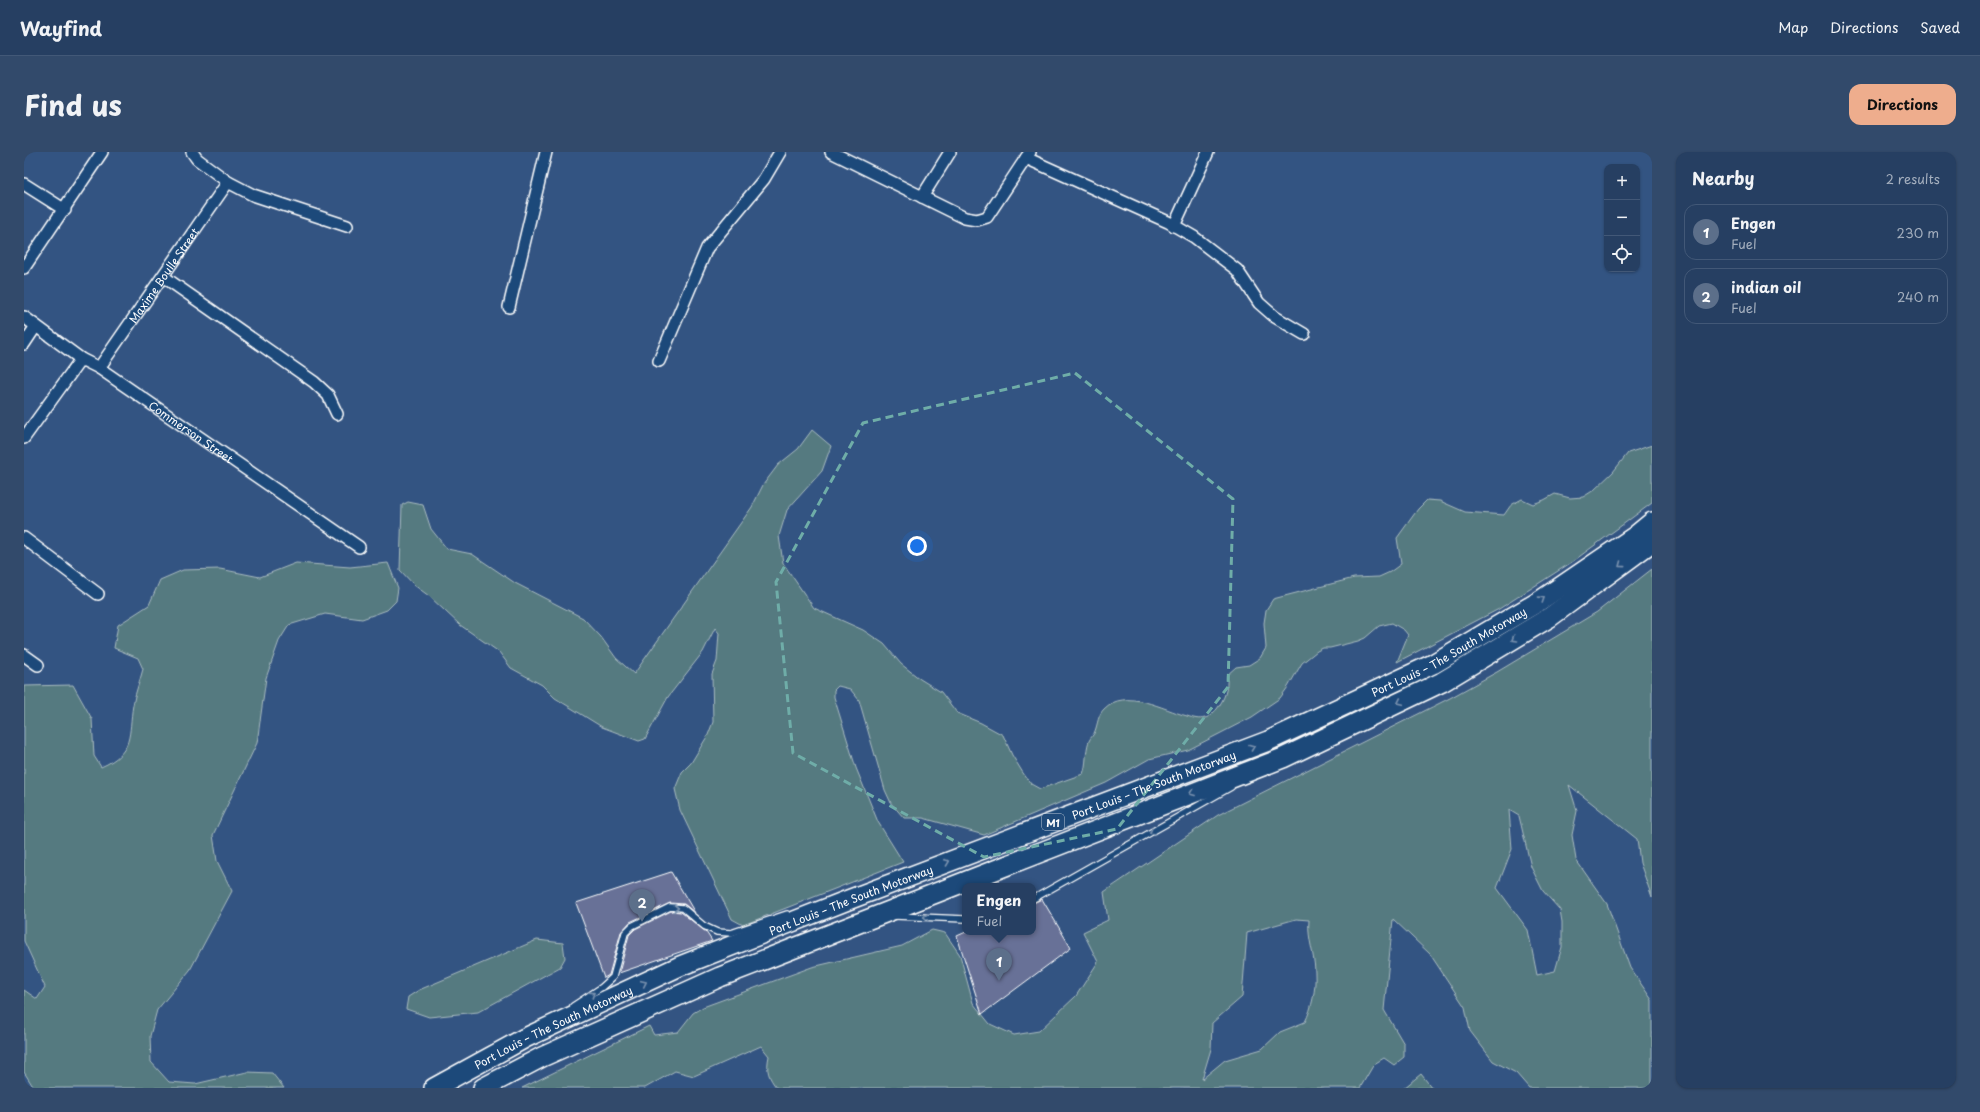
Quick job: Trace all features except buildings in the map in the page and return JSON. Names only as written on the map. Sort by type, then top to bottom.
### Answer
[{"type":"highway","name":"Port Louis – The South Motorway","points":[[434,1088],[525,1038],[680,966],[848,900],[1268,741],[1418,670],[1538,602],[1636,536],[1652,522]]},
{"type":"highway","name":"Port Louis – The South Motorway","points":[[962,883],[1283,758],[1442,682],[1550,617],[1652,542]]},
{"type":"highway","name":"Port Louis – The South Motorway","points":[[483,1088],[542,1057],[720,977],[962,883]]},
{"type":"street","points":[[24,268],[102,152]]},
{"type":"street","points":[[192,152],[197,159],[228,182],[253,195],[347,226]]},
{"type":"street","points":[[510,307],[546,152]]},
{"type":"street","points":[[659,361],[707,248],[764,179],[780,152]]},
{"type":"street","points":[[831,152],[965,218],[977,220],[987,217],[1028,155],[1194,237],[1237,270],[1259,303],[1275,317],[1304,334]]},
{"type":"street","points":[[922,197],[950,152]]},
{"type":"street","points":[[1174,226],[1208,152]]},
{"type":"street","name":"Maxime Boulle Street","points":[[99,368],[164,277],[228,182]]},
{"type":"street","points":[[24,184],[64,210]]},
{"type":"street","points":[[164,277],[314,382],[328,395],[337,414]]},
{"type":"street","name":"Commerson Street","points":[[24,317],[81,359],[99,368],[359,547]]},
{"type":"street","points":[[24,344],[36,326]]},
{"type":"street","points":[[24,438],[81,359]]},
{"type":"street","points":[[24,538],[98,594]]},
{"type":"street","points":[[24,655],[38,665]]},
{"type":"lane","points":[[1242,781],[1283,758]]},
{"type":"lane","points":[[1036,897],[1236,785]]},
{"type":"lane","points":[[803,911],[848,900]]},
{"type":"lane","points":[[570,1008],[602,987],[613,977],[625,933],[632,926],[670,907],[683,908],[704,926],[717,932],[731,933],[795,912]]},
{"type":"lane","points":[[880,915],[962,919]]},
{"type":"lane","points":[[525,1038],[564,1013]]},
{"type":"highlighted area","points":[[1075,373],[1233,499],[1228,687],[1117,829],[984,857],[793,753],[776,582],[863,423]]},
{"type":"green space","points":[[812,430],[831,446],[822,471],[787,510],[779,536],[783,563],[814,608],[863,630],[884,644],[901,664],[920,679],[941,692],[957,713],[981,723],[1003,735],[1012,755],[1023,773],[1031,784],[1040,789],[1083,774],[1089,741],[1094,732],[1099,716],[1104,709],[1113,703],[1123,700],[1133,700],[1156,705],[1198,719],[1203,719],[1210,716],[1217,709],[1224,697],[1227,685],[1227,675],[1236,667],[1249,665],[1260,658],[1266,648],[1264,623],[1266,610],[1273,599],[1354,578],[1379,577],[1390,572],[1401,564],[1397,538],[1418,509],[1427,500],[1440,501],[1465,512],[1504,515],[1511,505],[1522,499],[1533,504],[1555,494],[1570,498],[1583,497],[1594,490],[1613,472],[1628,453],[1652,445],[1652,503],[1572,562],[1499,609],[1397,662],[1408,635],[1404,630],[1392,623],[1379,626],[1365,638],[1358,641],[1330,648],[1323,648],[1302,663],[1280,698],[1252,717],[1188,750],[1149,759],[1106,783],[984,835],[923,818],[904,818],[891,803],[885,790],[859,700],[850,689],[838,686],[834,690],[834,697],[856,768],[878,822],[903,862],[743,925],[732,919],[680,810],[675,789],[682,772],[691,763],[708,735],[713,722],[712,674],[717,661],[719,633],[715,628],[703,652],[668,697],[645,739],[639,741],[602,727],[555,698],[542,685],[511,668],[499,652],[460,625],[429,596],[414,585],[400,570],[402,505],[408,502],[423,505],[431,529],[447,549],[472,554],[515,583],[583,618],[601,637],[616,658],[634,674],[752,507],[763,485],[778,465],[798,449]]},
{"type":"green space","points":[[296,563],[350,567],[388,563],[398,588],[396,601],[387,610],[362,619],[325,614],[289,625],[279,641],[266,678],[257,743],[213,835],[217,861],[232,891],[190,970],[157,1010],[150,1036],[151,1062],[169,1082],[195,1084],[247,1072],[272,1073],[284,1088],[34,1088],[24,1072],[24,990],[37,999],[45,987],[24,941],[24,686],[73,685],[92,719],[94,756],[101,767],[120,755],[128,742],[134,700],[143,669],[138,658],[114,648],[118,625],[149,605],[160,580],[183,570],[220,569],[260,577]]},
{"type":"green space","points":[[1652,569],[1652,897],[1640,863],[1637,839],[1569,785],[1577,811],[1572,835],[1576,860],[1607,904],[1630,968],[1652,1000],[1652,1088],[1529,1088],[1516,1073],[1493,1061],[1470,1031],[1465,1007],[1430,954],[1393,919],[1384,1010],[1404,1044],[1404,1057],[1394,1065],[1384,1058],[1374,1064],[1360,1088],[777,1088],[768,1073],[769,1056],[761,1046],[694,1076],[675,1071],[645,1088],[522,1088],[649,1026],[654,1035],[678,1032],[693,1013],[703,1007],[812,967],[902,946],[932,930],[945,933],[960,955],[973,1003],[990,1024],[1014,1035],[1039,1031],[1076,996],[1098,962],[1083,932],[1108,920],[1104,892],[1218,815],[1450,698],[1497,672],[1597,612]],"holes":[[[1509,810],[1519,816],[1531,867],[1543,891],[1560,910],[1562,922],[1562,947],[1555,971],[1537,975],[1528,930],[1497,888],[1512,849]],[[1296,919],[1309,920],[1309,934],[1315,966],[1313,998],[1310,1011],[1305,1022],[1280,1032],[1262,1049],[1225,1060],[1202,1079],[1211,1049],[1212,1023],[1242,997],[1247,933]]]},
{"type":"green space","points":[[537,940],[563,943],[565,958],[560,967],[478,1012],[429,1017],[406,1009],[408,997],[419,990]]},
{"type":"green space","points":[[1421,1074],[1432,1088],[1404,1088]]},
{"type":"place","name":"indian oil","points":[[642,922]]},
{"type":"place","name":"Engen","points":[[999,981]]}]
